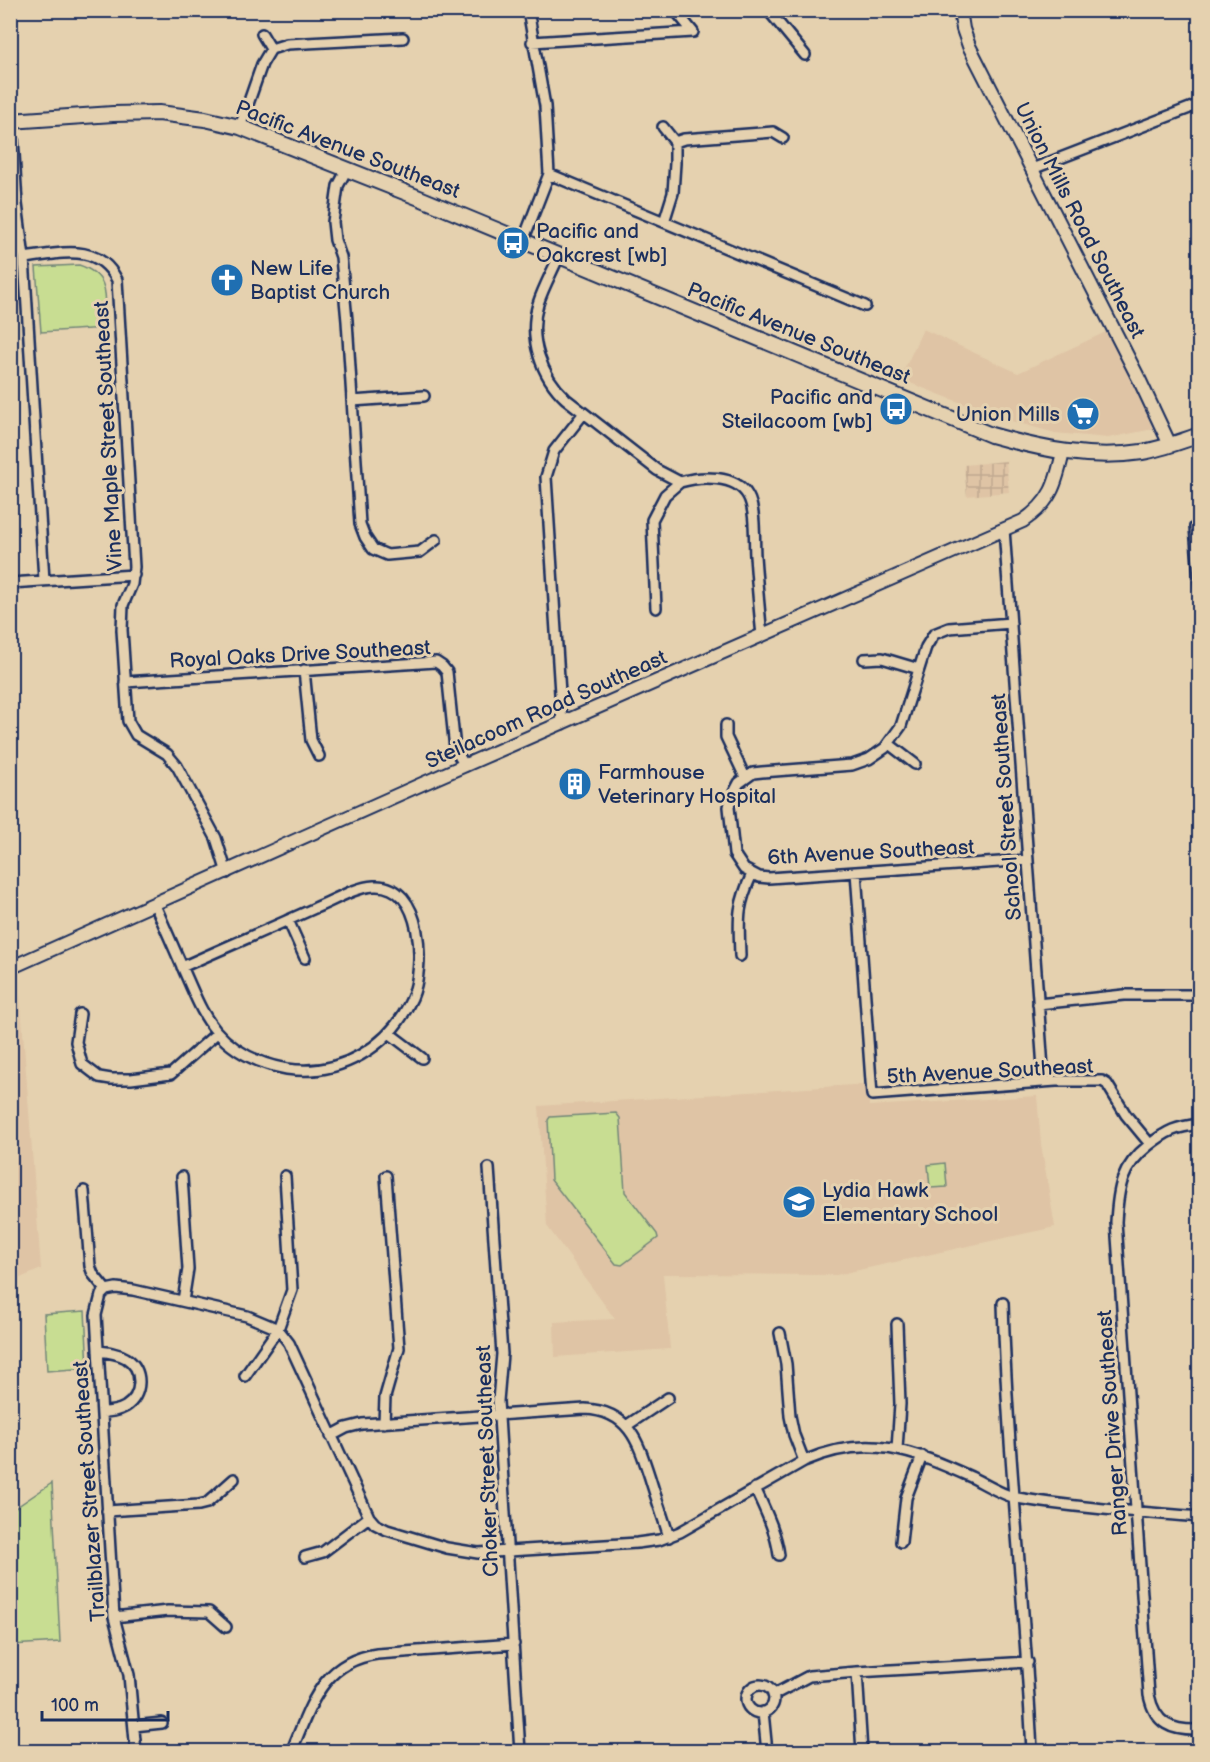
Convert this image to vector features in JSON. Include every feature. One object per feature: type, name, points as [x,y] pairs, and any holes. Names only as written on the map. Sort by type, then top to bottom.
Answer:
[{"type":"main road","name":"Pacific Avenue Southeast","points":[[11,121],[159,113],[205,119],[240,127],[523,241],[991,435],[1063,452],[1092,455],[1143,452],[1200,435]]},
{"type":"street","points":[[523,241],[549,174],[545,106],[528,10]]},
{"type":"street","points":[[532,42],[693,32],[675,10]]},
{"type":"street","points":[[768,10],[806,56]]},
{"type":"street","name":"Union Mills Road Southeast","points":[[960,10],[969,46],[1139,379],[1170,445]]},
{"type":"street","points":[[262,34],[271,49]]},
{"type":"street","points":[[240,127],[262,64],[271,49],[287,44],[403,38]]},
{"type":"street","points":[[1032,169],[1200,104]]},
{"type":"street","points":[[11,121],[17,204],[24,258],[44,580]]},
{"type":"street","points":[[663,127],[675,142],[674,186],[664,222]]},
{"type":"street","points":[[675,142],[684,139],[773,132],[783,138]]},
{"type":"street","points":[[347,169],[338,186],[333,222],[342,268],[360,524],[364,537],[373,549],[387,555],[420,552],[436,540]]},
{"type":"street","points":[[549,174],[865,306]]},
{"type":"street","name":"Vine Maple Street Southeast","points":[[24,258],[86,254],[103,261],[117,280],[134,575],[123,605],[122,630],[127,713],[131,729],[142,741],[160,749],[172,759],[212,829],[226,873]]},
{"type":"street","points":[[559,256],[537,309],[538,353],[549,381],[584,413],[657,470],[680,482]]},
{"type":"street","points":[[352,401],[424,396]]},
{"type":"street","points":[[562,723],[546,477],[554,450],[584,413]]},
{"type":"street","name":"Steilacoom Road Southeast","points":[[10,968],[1029,517],[1045,503],[1055,482],[1063,452]]},
{"type":"street","points":[[656,608],[652,520],[665,495],[680,482],[710,477],[739,487],[748,496],[754,523],[762,635]]},
{"type":"street","points":[[1195,527],[1200,590]]},
{"type":"street","name":"School Street Southeast","points":[[1004,529],[1044,1082]]},
{"type":"street","points":[[10,583],[134,575]]},
{"type":"street","points":[[740,956],[739,904],[752,874],[744,869],[734,854],[729,807],[734,790],[745,777],[762,772],[852,765],[869,759],[889,744],[901,726],[929,640],[941,630],[1011,623]]},
{"type":"street","points":[[864,659],[882,658],[919,669]]},
{"type":"street","name":"Royal Oaks Drive Southeast","points":[[125,682],[436,662],[447,672],[449,679],[455,748],[465,766]]},
{"type":"street","points":[[304,670],[311,740],[319,756]]},
{"type":"street","points":[[726,725],[726,737],[745,777]]},
{"type":"street","points":[[889,744],[915,764]]},
{"type":"street","name":"6th Avenue Southeast","points":[[752,874],[769,878],[1028,860]]},
{"type":"street","name":"5th Avenue Southeast","points":[[856,872],[872,1095],[1044,1082],[1102,1081],[1107,1084],[1126,1115],[1150,1144]]},
{"type":"street","points":[[154,905],[182,967],[206,1020],[217,1033],[231,1046],[251,1057],[268,1064],[295,1070],[313,1070],[345,1063],[368,1052],[389,1033],[403,1014],[417,981],[418,938],[415,920],[408,906],[397,894],[387,888],[375,886],[359,890],[182,967]]},
{"type":"street","points":[[288,920],[305,958]]},
{"type":"street","points":[[1038,1004],[1124,994],[1200,995]]},
{"type":"street","points":[[80,1014],[76,1042],[82,1064],[99,1077],[111,1079],[162,1076],[175,1071],[217,1033]]},
{"type":"street","points":[[389,1033],[422,1058]]},
{"type":"street","name":"Ranger Drive Southeast","points":[[1200,1124],[1170,1130],[1133,1159],[1123,1177],[1116,1222],[1151,1704],[1159,1718],[1172,1728],[1200,1730]]},
{"type":"street","name":"Choker Street Southeast","points":[[489,1168],[502,1354],[499,1415],[520,1752]]},
{"type":"street","points":[[245,1376],[278,1329],[292,1290],[285,1176]]},
{"type":"street","points":[[384,1423],[386,1397],[399,1348],[386,1176]]},
{"type":"street","points":[[182,1177],[188,1269],[183,1301]]},
{"type":"street","points":[[84,1191],[90,1266],[93,1274],[106,1290],[116,1288],[133,1290],[183,1301],[247,1316],[278,1329],[289,1342],[369,1517],[375,1524],[387,1530],[447,1548],[478,1553],[509,1552],[637,1543],[669,1537],[804,1461],[826,1452],[869,1446],[897,1449],[922,1456],[1014,1497],[1200,1517]]},
{"type":"street","name":"Trailblazer Street Southeast","points":[[106,1290],[97,1305],[98,1352],[114,1617],[129,1676],[136,1752]]},
{"type":"street","points":[[1004,1303],[1004,1349],[1028,1662],[1032,1752]]},
{"type":"street","points":[[897,1324],[900,1404],[897,1449]]},
{"type":"street","points":[[780,1334],[786,1365],[790,1416],[794,1435],[804,1461]]},
{"type":"street","points":[[98,1352],[116,1354],[126,1359],[132,1363],[139,1379],[138,1392],[127,1406],[117,1411],[102,1412]]},
{"type":"street","points":[[626,1426],[668,1398]]},
{"type":"street","points":[[331,1436],[354,1426],[384,1423],[593,1409],[608,1413],[626,1426],[640,1448],[669,1537]]},
{"type":"street","points":[[901,1542],[906,1498],[922,1456]]},
{"type":"street","points":[[108,1511],[207,1503],[234,1479]]},
{"type":"street","points":[[755,1488],[778,1543],[779,1555]]},
{"type":"street","points":[[305,1557],[323,1552],[369,1517]]},
{"type":"street","points":[[114,1617],[168,1611],[209,1612],[226,1627]]},
{"type":"street","points":[[291,1752],[317,1692],[328,1677],[347,1663],[378,1654],[514,1644]]},
{"type":"street","points":[[773,1695],[809,1676],[1028,1662]]},
{"type":"street","points":[[857,1672],[862,1752]]},
{"type":"street","points":[[763,1685],[770,1689],[773,1695],[771,1707],[763,1712],[750,1708],[746,1700],[748,1692],[754,1686],[763,1685]]},
{"type":"street","points":[[763,1712],[767,1752]]},
{"type":"street","points":[[134,1726],[162,1723]]},
{"type":"shaded area","points":[[923,329],[1018,373],[1108,331],[1153,429],[1108,438],[1055,433],[997,417],[900,379]]},
{"type":"shaded area","points":[[1006,461],[1009,492],[967,496],[964,465]]},
{"type":"shaded area","points":[[19,980],[41,1269],[11,1282],[10,984]]},
{"type":"shaded area","name":"Lydia Hawk Elementary School","points":[[868,1084],[869,1106],[1037,1096],[1041,1144],[1055,1227],[836,1275],[663,1274],[670,1349],[555,1357],[554,1322],[615,1319],[547,1226],[539,1106]]},
{"type":"green space","points":[[79,265],[97,275],[102,282],[106,298],[106,328],[41,332],[36,267]]},
{"type":"green space","points":[[616,1113],[620,1118],[625,1192],[658,1238],[622,1265],[616,1264],[551,1180],[548,1120],[550,1117]]},
{"type":"green space","points":[[945,1163],[947,1187],[930,1188],[928,1165]]},
{"type":"green space","points":[[85,1311],[88,1368],[47,1371],[44,1314]]},
{"type":"green space","points":[[52,1483],[60,1642],[11,1645],[11,1511]]},
{"type":"place","name":"Pacific and Oakcrest [wb]","points":[[513,243]]},
{"type":"place","name":"New Life Baptist Church","points":[[227,280]]},
{"type":"place","name":"Pacific and Steilacoom [wb]","points":[[896,409]]},
{"type":"place","name":"Union Mills","points":[[1083,414]]},
{"type":"place","name":"Farmhouse Veterinary Hospital","points":[[575,784]]},
{"type":"place","name":"Lydia Hawk Elementary School","points":[[799,1202]]}]
